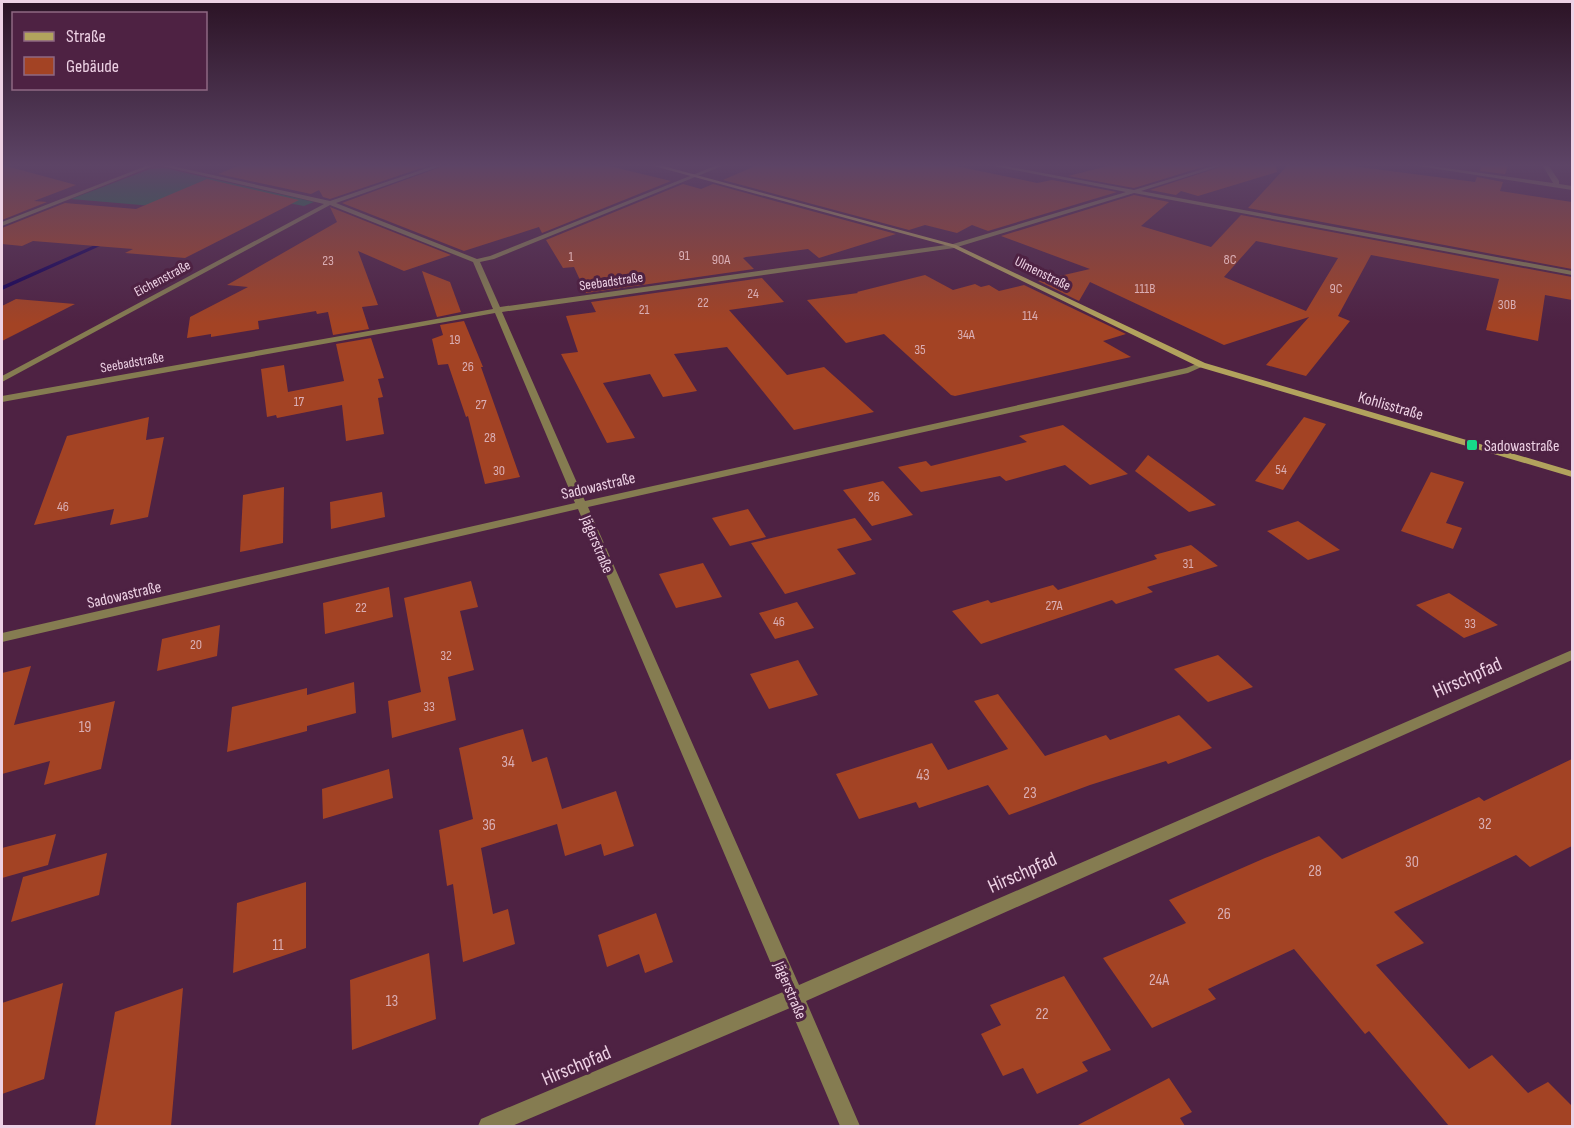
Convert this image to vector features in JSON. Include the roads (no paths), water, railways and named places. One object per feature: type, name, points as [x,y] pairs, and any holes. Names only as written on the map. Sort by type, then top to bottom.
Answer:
[{"type":"street","name":"Eichenstraße","points":[[2,379],[301,219]]},
{"type":"street","points":[[369,219],[476,261],[492,258],[588,219]]},
{"type":"street","name":"Ulmenstraße","points":[[854,219],[954,246],[1202,365]]},
{"type":"street","name":"Seebadstraße","points":[[2,399],[498,310],[954,246],[1042,219]]},
{"type":"street","points":[[1275,219],[1572,273]]},
{"type":"street","name":"Jägerstraße","points":[[476,261],[850,1126]]},
{"type":"street","name":"Kohlisstraße","points":[[1202,365],[1572,474]]},
{"type":"street","name":"Sadowastraße","points":[[2,638],[1202,365]]},
{"type":"street","name":"Hirschpfad","points":[[488,1126],[794,997],[1572,655]]},
{"type":"waterway","points":[[2,288],[106,242]]},
{"type":"place","name":"Sadowastraße","points":[[1472,445]]}]
